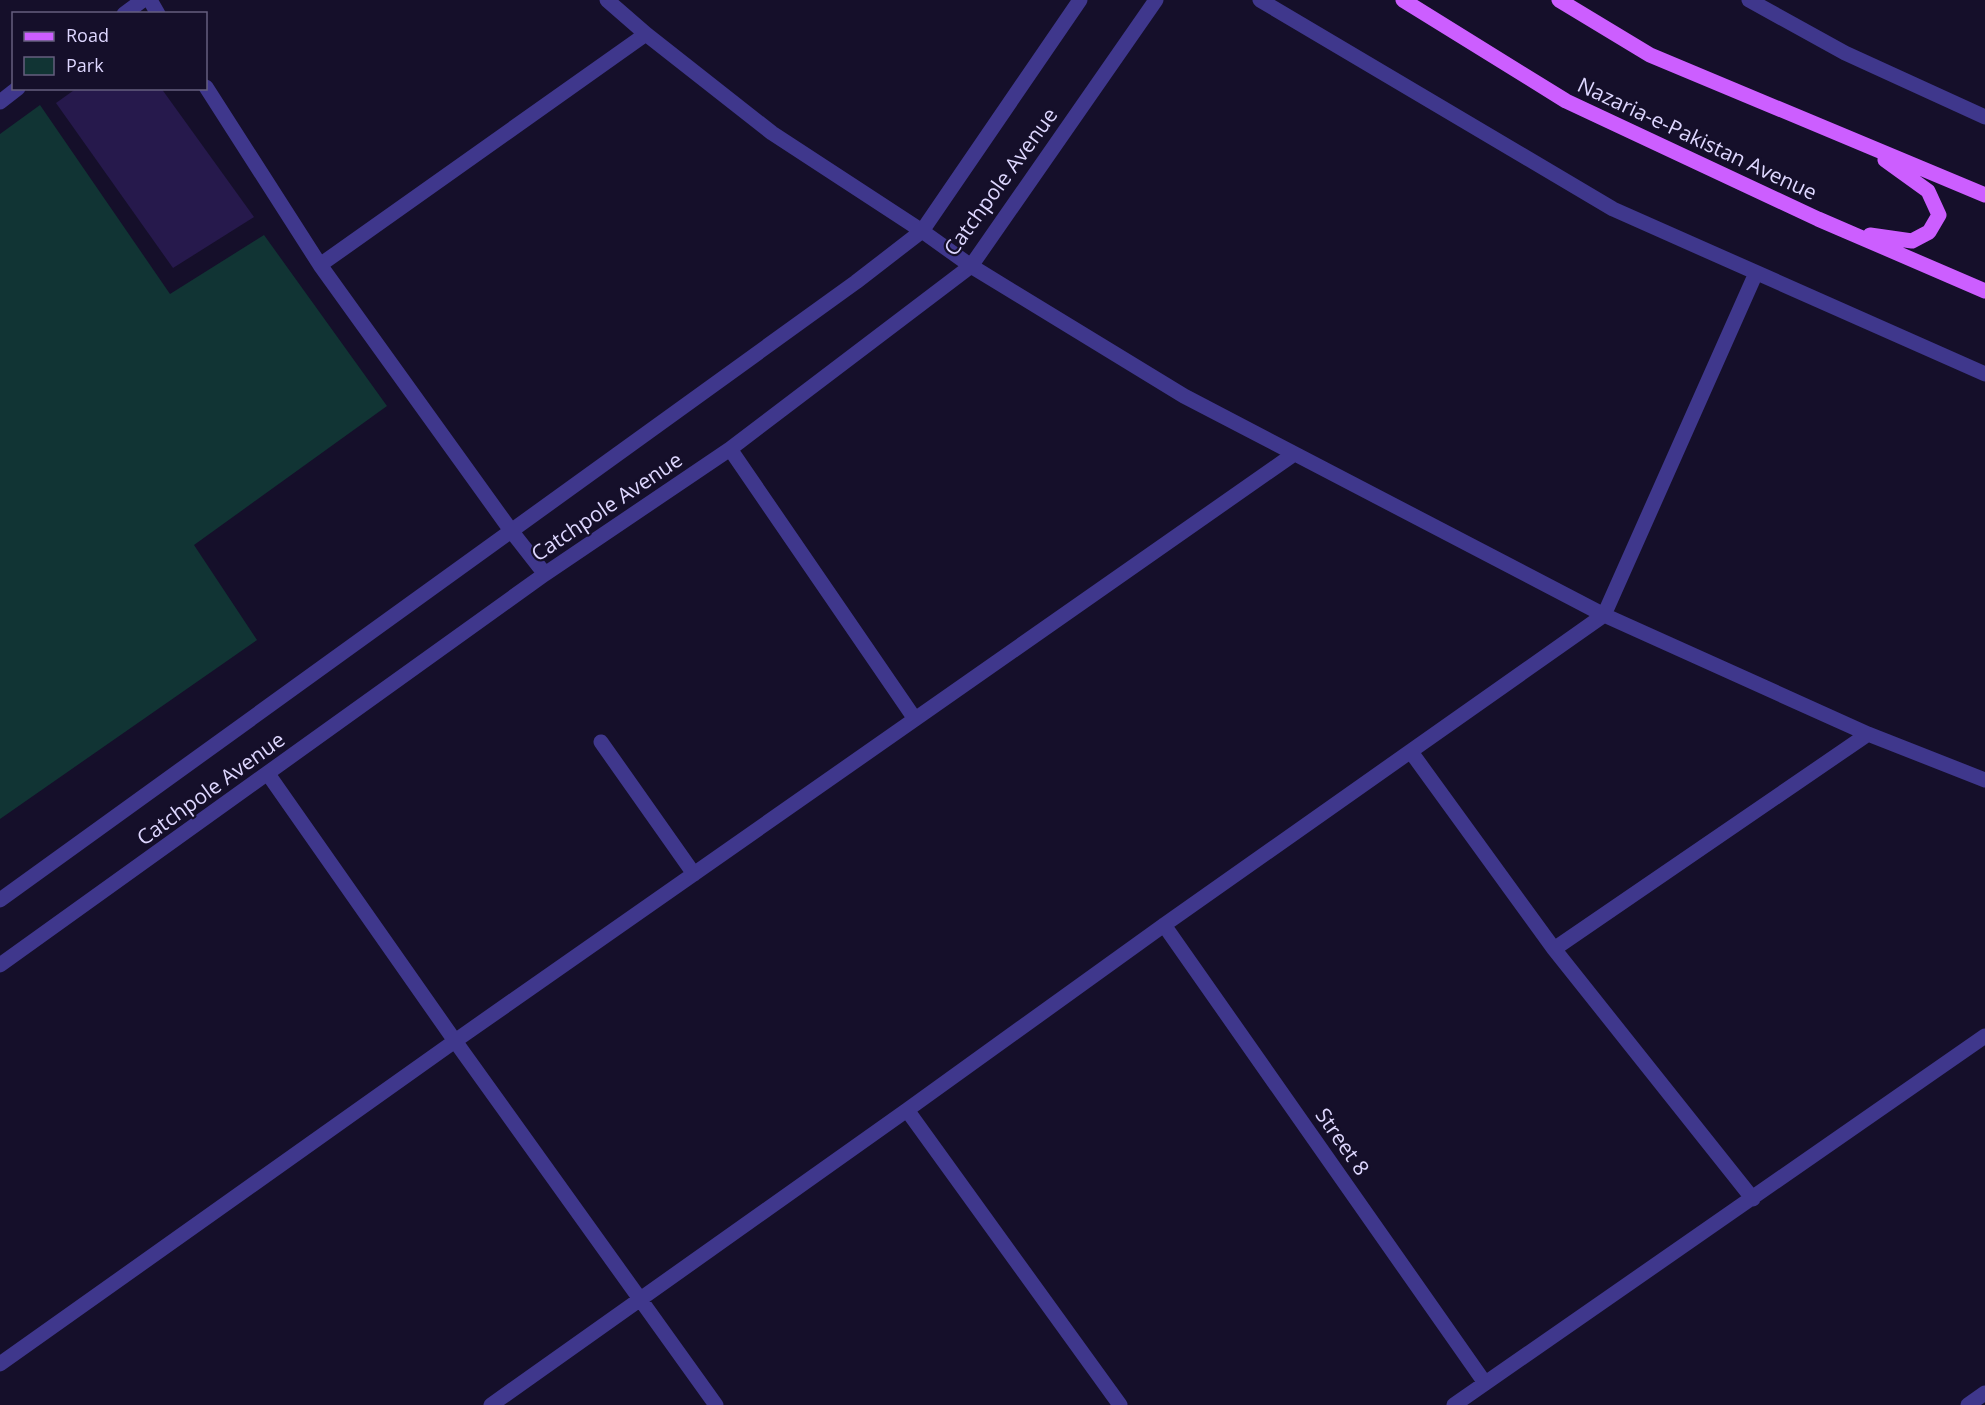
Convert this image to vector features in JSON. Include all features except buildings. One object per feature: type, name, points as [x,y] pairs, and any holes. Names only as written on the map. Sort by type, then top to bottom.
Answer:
[{"type":"main road","name":"Nazaria-e-Pakistan Avenue","points":[[1402,0],[1566,101],[1818,219],[1985,291]]},
{"type":"main road","points":[[1559,0],[1650,55],[1985,195]]},
{"type":"main road","points":[[1818,219],[1880,237],[1912,241],[1929,232],[1939,215],[1928,192],[1865,145]]},
{"type":"street","points":[[127,12],[143,0]]},
{"type":"street","points":[[607,0],[646,34],[772,133],[922,231],[971,266],[1184,396],[1604,615],[1868,734],[1985,780]]},
{"type":"street","name":"Catchpole Avenue","points":[[0,900],[512,532],[856,282],[922,231],[1080,0]]},
{"type":"street","name":"Catchpole Avenue","points":[[3,958],[268,774],[545,574],[730,449],[971,266],[1156,0]]},
{"type":"street","points":[[1260,0],[1613,209],[1985,374]]},
{"type":"street","points":[[1749,0],[1845,53],[1985,117]]},
{"type":"street","points":[[320,265],[646,34]]},
{"type":"street","points":[[207,89],[320,265],[512,532],[545,574]]},
{"type":"street","points":[[0,102],[15,90]]},
{"type":"street","points":[[491,1405],[1164,925],[1604,615],[1756,273]]},
{"type":"street","points":[[730,449],[915,719]]},
{"type":"street","points":[[0,1364],[455,1041],[1294,454]]},
{"type":"street","points":[[1554,949],[1868,734]]},
{"type":"street","points":[[601,742],[694,874]]},
{"type":"street","points":[[1411,752],[1554,949],[1752,1199]]},
{"type":"street","points":[[268,774],[455,1041],[716,1405]]},
{"type":"street","name":"Street 8","points":[[1164,925],[1485,1383]]},
{"type":"street","points":[[1454,1405],[1985,1036]]},
{"type":"street","points":[[907,1110],[1120,1405]]},
{"type":"street","points":[[1968,1405],[1985,1393]]},
{"type":"green space","points":[[40,105],[170,294],[264,235],[387,406],[194,545],[257,640],[0,819],[0,134]]}]
